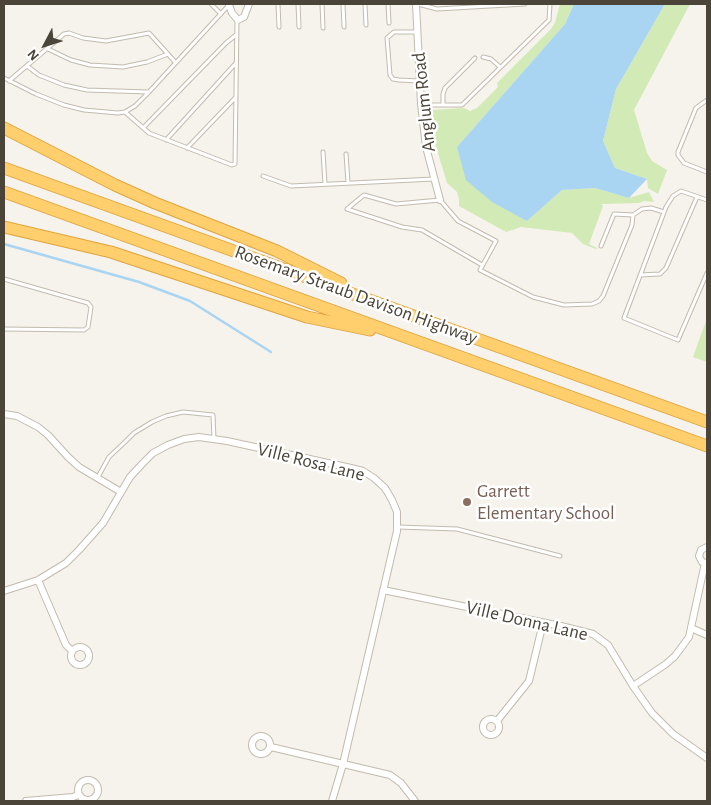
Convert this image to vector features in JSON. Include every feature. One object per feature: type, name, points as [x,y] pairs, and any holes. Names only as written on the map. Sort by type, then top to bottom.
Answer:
[{"type":"highway","points":[[4,128],[115,185],[155,203],[277,250],[385,305]]},
{"type":"highway","name":"Rosemary Straub Davison Highway","points":[[4,168],[707,422]]},
{"type":"highway","name":"Rosemary Straub Davison Highway","points":[[4,192],[707,446]]},
{"type":"highway","points":[[4,228],[111,252],[306,317],[411,338]]},
{"type":"street","points":[[230,4],[232,13],[237,19],[242,19],[249,4]]},
{"type":"street","name":"Anglum Road","points":[[417,4],[421,105],[426,147],[440,200]]},
{"type":"street","points":[[4,414],[17,416],[38,428],[48,435],[68,457],[121,492]]},
{"type":"street","name":"Ville Rosa Lane","points":[[4,591],[38,580],[66,563],[103,523],[130,477],[153,453],[184,439],[199,437],[214,439],[363,471],[374,478],[385,488],[397,512],[398,527],[343,764],[332,801]]},
{"type":"street","points":[[632,686],[675,656],[689,636],[706,563],[700,559],[699,553],[703,548],[707,547]]},
{"type":"street","points":[[38,580],[66,645],[72,651]]},
{"type":"street","name":"Ville Donna Lane","points":[[383,590],[578,629],[601,639],[608,645],[643,702],[673,734],[707,758]]},
{"type":"street","points":[[497,721],[529,680],[542,623]]},
{"type":"street","points":[[691,628],[707,635]]},
{"type":"street","points":[[271,746],[396,778],[415,801]]},
{"type":"street","points":[[26,801],[78,795]]},
{"type":"lane","points":[[211,4],[220,14]]},
{"type":"lane","points":[[4,78],[64,106],[84,110],[125,112],[135,106],[149,92],[230,4]]},
{"type":"lane","points":[[278,4],[279,27]]},
{"type":"lane","points":[[298,4],[299,27]]},
{"type":"lane","points":[[322,4],[323,28]]},
{"type":"lane","points":[[344,4],[344,27]]},
{"type":"lane","points":[[365,4],[366,25]]},
{"type":"lane","points":[[388,4],[389,23]]},
{"type":"lane","points":[[417,4],[437,9],[525,4]]},
{"type":"lane","points":[[421,105],[462,104],[549,20],[550,4]]},
{"type":"lane","points":[[125,112],[149,133],[232,165],[235,164],[237,19]]},
{"type":"lane","points":[[417,32],[394,32],[387,38],[390,75],[393,79],[420,80]]},
{"type":"lane","points":[[9,81],[64,34],[69,33],[83,38],[106,41],[149,33],[176,63]]},
{"type":"lane","points":[[143,128],[226,42],[236,35]]},
{"type":"lane","points":[[48,48],[70,60],[90,65],[123,67],[147,62],[168,54]]},
{"type":"lane","points":[[443,105],[445,88],[474,58]]},
{"type":"lane","points":[[483,58],[491,59],[500,68]]},
{"type":"lane","points":[[166,140],[236,63]]},
{"type":"lane","points":[[27,66],[39,75],[64,85],[87,90],[149,92]]},
{"type":"lane","points":[[187,148],[236,97]]},
{"type":"lane","points":[[707,100],[696,108],[678,155],[684,163],[707,172]]},
{"type":"lane","points":[[323,152],[325,184]]},
{"type":"lane","points":[[346,154],[348,183]]},
{"type":"lane","points":[[263,176],[290,186],[434,179]]},
{"type":"lane","points":[[707,200],[681,192],[673,196],[664,212],[624,318],[678,340],[707,273]]},
{"type":"lane","points":[[482,265],[422,230],[402,227],[347,210],[364,195],[396,204],[440,200],[458,221],[496,242],[480,270],[533,297],[564,305],[592,304],[599,301],[603,296],[632,225],[633,215]]},
{"type":"lane","points":[[640,275],[660,274],[666,268],[697,197]]},
{"type":"lane","points":[[601,246],[614,214],[633,215],[642,209],[651,208],[664,212]]},
{"type":"lane","points":[[4,279],[88,303],[91,307],[88,327],[84,330],[4,329]]},
{"type":"lane","points":[[98,478],[109,458],[125,442],[152,422],[166,416],[183,412],[214,415],[214,439]]},
{"type":"lane","points":[[398,527],[457,529],[560,556]]},
{"type":"green space","points":[[560,4],[574,4],[565,24],[457,147],[527,221],[562,190],[595,188],[629,198],[649,192],[654,202],[601,204],[603,206],[589,244],[596,249],[583,244],[572,233],[521,227],[506,232],[459,206],[457,192],[447,183],[435,143],[432,110],[464,108],[470,111],[477,108],[498,87],[497,83],[550,30],[555,23]]},
{"type":"green space","points":[[665,4],[690,4],[634,110],[647,153],[652,161],[667,170],[658,194],[648,188],[647,179],[615,168],[603,141],[616,89]]},
{"type":"green space","points":[[707,318],[707,362],[693,357]]},
{"type":"water","points":[[574,4],[665,4],[616,89],[603,141],[615,168],[647,179],[629,198],[595,188],[562,190],[527,221],[492,202],[466,180],[457,147],[565,24]]},
{"type":"waterway","points":[[4,244],[139,282],[190,301],[271,352]]},
{"type":"place","name":"Garrett Elementary School","points":[[467,502]]}]
